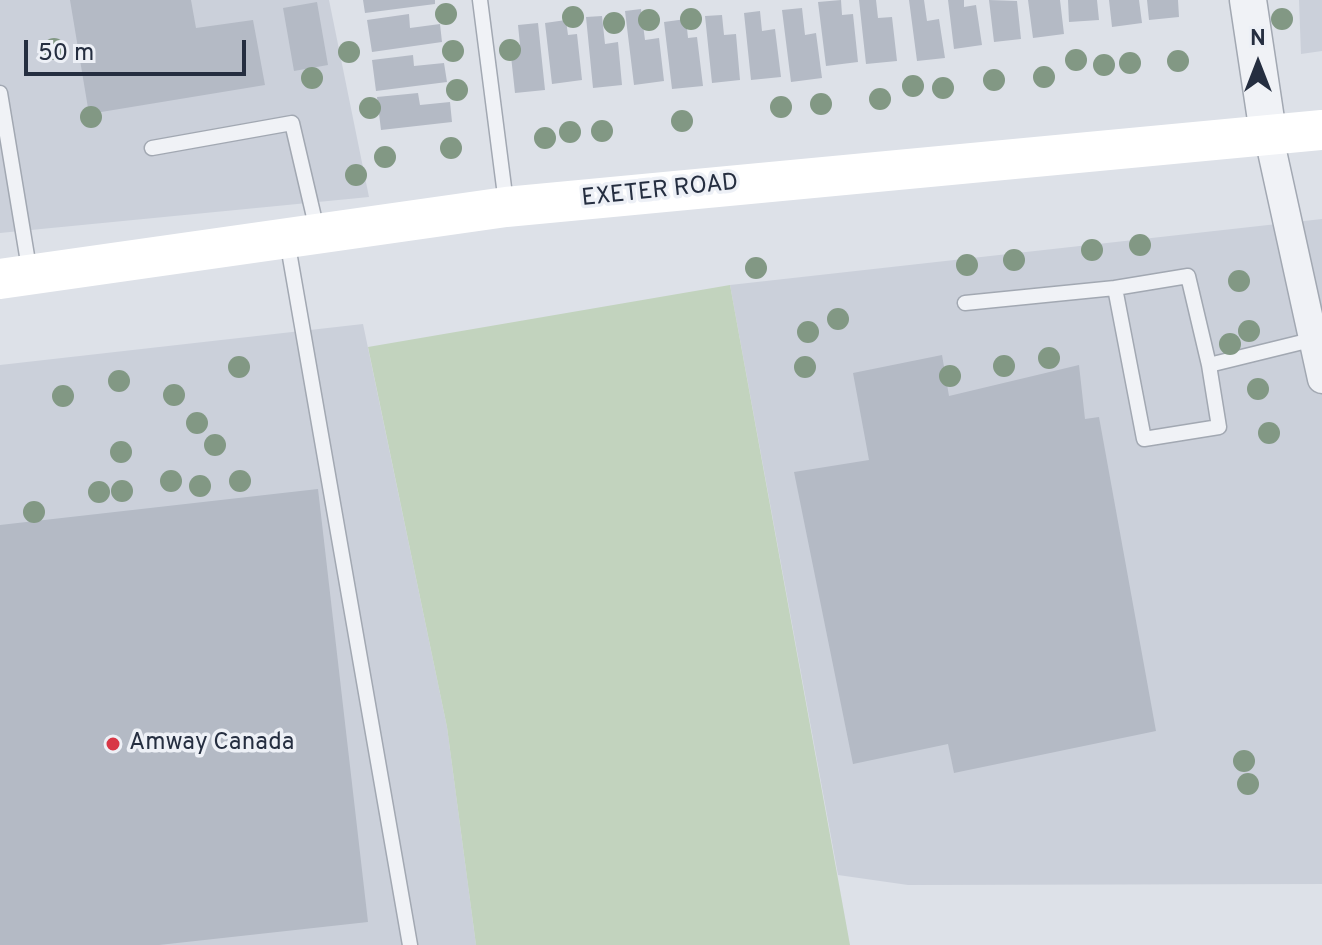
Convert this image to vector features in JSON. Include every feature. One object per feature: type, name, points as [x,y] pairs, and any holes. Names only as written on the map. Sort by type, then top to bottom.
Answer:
[{"type":"main road","name":"EXETER ROAD","points":[[15,276],[506,207],[1322,130]]},
{"type":"street","points":[[1248,0],[1268,133],[1315,323],[1322,379]]},
{"type":"lane","points":[[480,0],[506,207]]},
{"type":"lane","points":[[0,93],[15,276]]},
{"type":"lane","points":[[152,148],[292,123],[302,236],[410,945]]},
{"type":"lane","points":[[965,303],[1115,288],[1188,276],[1209,365],[1219,427],[1144,439],[1115,288]]},
{"type":"lane","points":[[1209,365],[1315,323]]},
{"type":"shaded area","points":[[0,0],[329,0],[369,197],[0,233]]},
{"type":"shaded area","points":[[1299,0],[1322,0],[1322,51],[1301,54]]},
{"type":"shaded area","points":[[1322,219],[1322,884],[908,885],[838,875],[730,285]]},
{"type":"shaded area","points":[[363,324],[447,727],[476,945],[0,945],[0,365]]},
{"type":"green space","points":[[730,285],[850,945],[476,945],[447,727],[368,347]]},
{"type":"building","points":[[70,0],[191,0],[196,28],[253,20],[265,85],[89,114]]},
{"type":"building","points":[[363,0],[435,0],[435,4],[365,13]]},
{"type":"building","points":[[841,0],[842,15],[853,14],[858,62],[826,66],[818,2]]},
{"type":"building","points":[[859,0],[876,0],[878,18],[892,17],[897,61],[866,64]]},
{"type":"building","points":[[909,0],[924,0],[927,21],[939,19],[945,58],[917,61]]},
{"type":"building","points":[[948,0],[964,0],[964,7],[976,5],[982,45],[954,49]]},
{"type":"building","points":[[989,0],[1017,1],[1021,39],[994,42]]},
{"type":"building","points":[[1028,0],[1060,0],[1064,34],[1033,38]]},
{"type":"building","points":[[1068,0],[1097,0],[1099,20],[1069,22]]},
{"type":"building","points":[[1109,0],[1139,0],[1142,23],[1112,27]]},
{"type":"building","points":[[1147,0],[1178,0],[1179,17],[1149,20]]},
{"type":"building","points":[[317,2],[328,65],[294,71],[283,8]]},
{"type":"building","points":[[802,8],[805,35],[816,33],[822,78],[791,82],[782,10]]},
{"type":"building","points":[[641,9],[645,40],[659,38],[664,81],[634,85],[625,11]]},
{"type":"building","points":[[760,11],[762,31],[775,29],[781,77],[751,80],[744,13]]},
{"type":"building","points":[[409,14],[410,28],[440,24],[442,42],[372,52],[367,20]]},
{"type":"building","points":[[722,15],[724,35],[736,34],[740,80],[712,83],[705,16]]},
{"type":"building","points":[[602,16],[605,44],[618,42],[622,85],[593,88],[586,17]]},
{"type":"building","points":[[686,19],[688,38],[697,37],[703,86],[672,89],[664,22]]},
{"type":"building","points":[[566,20],[568,35],[577,34],[582,80],[552,84],[545,23]]},
{"type":"building","points":[[538,23],[545,90],[515,93],[510,47],[520,45],[518,25]]},
{"type":"building","points":[[413,55],[414,66],[444,63],[447,82],[376,91],[372,60]]},
{"type":"building","points":[[418,93],[420,105],[450,102],[452,122],[381,130],[377,97]]},
{"type":"building","points":[[942,355],[949,396],[1079,365],[1085,419],[1099,417],[1156,731],[954,773],[948,744],[853,764],[794,472],[869,460],[853,373]]},
{"type":"building","points":[[318,489],[368,922],[159,945],[0,945],[0,525]]},
{"type":"place","name":"Amway Canada","points":[[113,744]]}]
